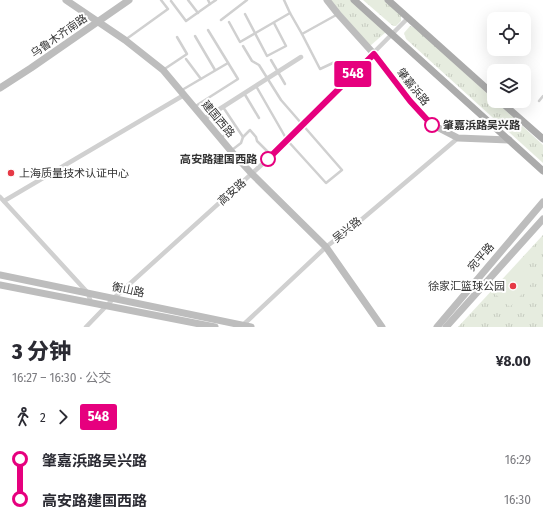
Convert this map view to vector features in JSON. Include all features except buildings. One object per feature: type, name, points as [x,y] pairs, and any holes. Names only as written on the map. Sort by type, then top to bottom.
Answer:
[{"type":"main road","name":"肇嘉浜路","points":[[354,0],[543,171]]},
{"type":"main road","points":[[388,0],[487,89]]},
{"type":"main road","points":[[508,108],[543,139]]},
{"type":"street","name":"建国西路","points":[[66,0],[125,40],[162,70],[230,151],[326,247],[382,327]]},
{"type":"street","name":"乌鲁木齐南路","points":[[0,88],[99,22],[129,0]]},
{"type":"street","name":"肇嘉浜路","points":[[327,0],[374,54],[410,101],[433,126],[458,138],[508,140]]},
{"type":"street","name":"高安路","points":[[86,327],[114,298],[272,156],[408,18]]},
{"type":"street","points":[[204,119],[301,57]]},
{"type":"street","points":[[91,303],[88,293],[1,199],[182,93]]},
{"type":"street","name":"吴兴路","points":[[241,326],[326,247],[361,220],[458,138]]},
{"type":"street","name":"宛平路","points":[[437,327],[543,202]]},
{"type":"street","name":"宛平路","points":[[446,327],[543,219]]},
{"type":"street","name":"衡山路","points":[[0,275],[251,327]]},
{"type":"street","name":"衡山路","points":[[0,285],[215,327]]},
{"type":"lane","points":[[125,40],[168,10],[161,0]]},
{"type":"lane","points":[[188,0],[198,13]]},
{"type":"lane","points":[[208,0],[210,4]]},
{"type":"lane","points":[[171,1],[186,21],[216,0]]},
{"type":"lane","points":[[221,20],[247,0]]},
{"type":"lane","points":[[284,0],[320,69],[335,62],[350,77]]},
{"type":"lane","points":[[229,22],[240,42],[290,13]]},
{"type":"lane","points":[[245,14],[267,56],[286,46],[274,23]]},
{"type":"lane","points":[[302,34],[338,14]]},
{"type":"lane","points":[[194,107],[238,79],[208,30]]},
{"type":"lane","points":[[195,36],[215,70]]},
{"type":"lane","points":[[162,70],[187,54],[177,37]]},
{"type":"lane","points":[[243,46],[252,61],[259,65],[281,100],[342,170],[326,183],[287,140],[256,85]]},
{"type":"lane","points":[[186,59],[200,79]]},
{"type":"lane","points":[[271,60],[285,84]]},
{"type":"lane","points":[[182,93],[200,79],[228,63]]},
{"type":"lane","points":[[244,93],[259,118]]},
{"type":"lane","points":[[539,101],[543,96]]},
{"type":"lane","points":[[223,106],[243,137]]},
{"type":"lane","points":[[220,138],[236,126]]},
{"type":"lane","points":[[230,151],[241,143],[243,137],[250,130],[256,137],[257,141],[272,156]]},
{"type":"green space","points":[[330,0],[351,0],[386,32],[370,46]]},
{"type":"green space","points":[[363,0],[384,0],[401,15],[401,21],[396,26],[393,26]]},
{"type":"green space","points":[[410,26],[416,28],[487,93],[487,108],[503,108],[543,145],[543,163],[406,39],[404,33]]},
{"type":"green space","points":[[543,235],[543,327],[458,327]]},
{"type":"green space","name":"徐家汇篮球公园","points":[[517,265],[534,281],[510,307],[493,292]]},
{"type":"bus line","name":"548","points":[[268,159],[374,54],[410,101],[432,125]]},
{"type":"place","name":"肇嘉浜路吴兴路","points":[[432,125]]},
{"type":"place","name":"高安路建国西路","points":[[268,159]]},
{"type":"place","name":"上海质量技术认证中心","points":[[11,173]]},
{"type":"place","name":"徐家汇篮球公园","points":[[513,286]]}]
